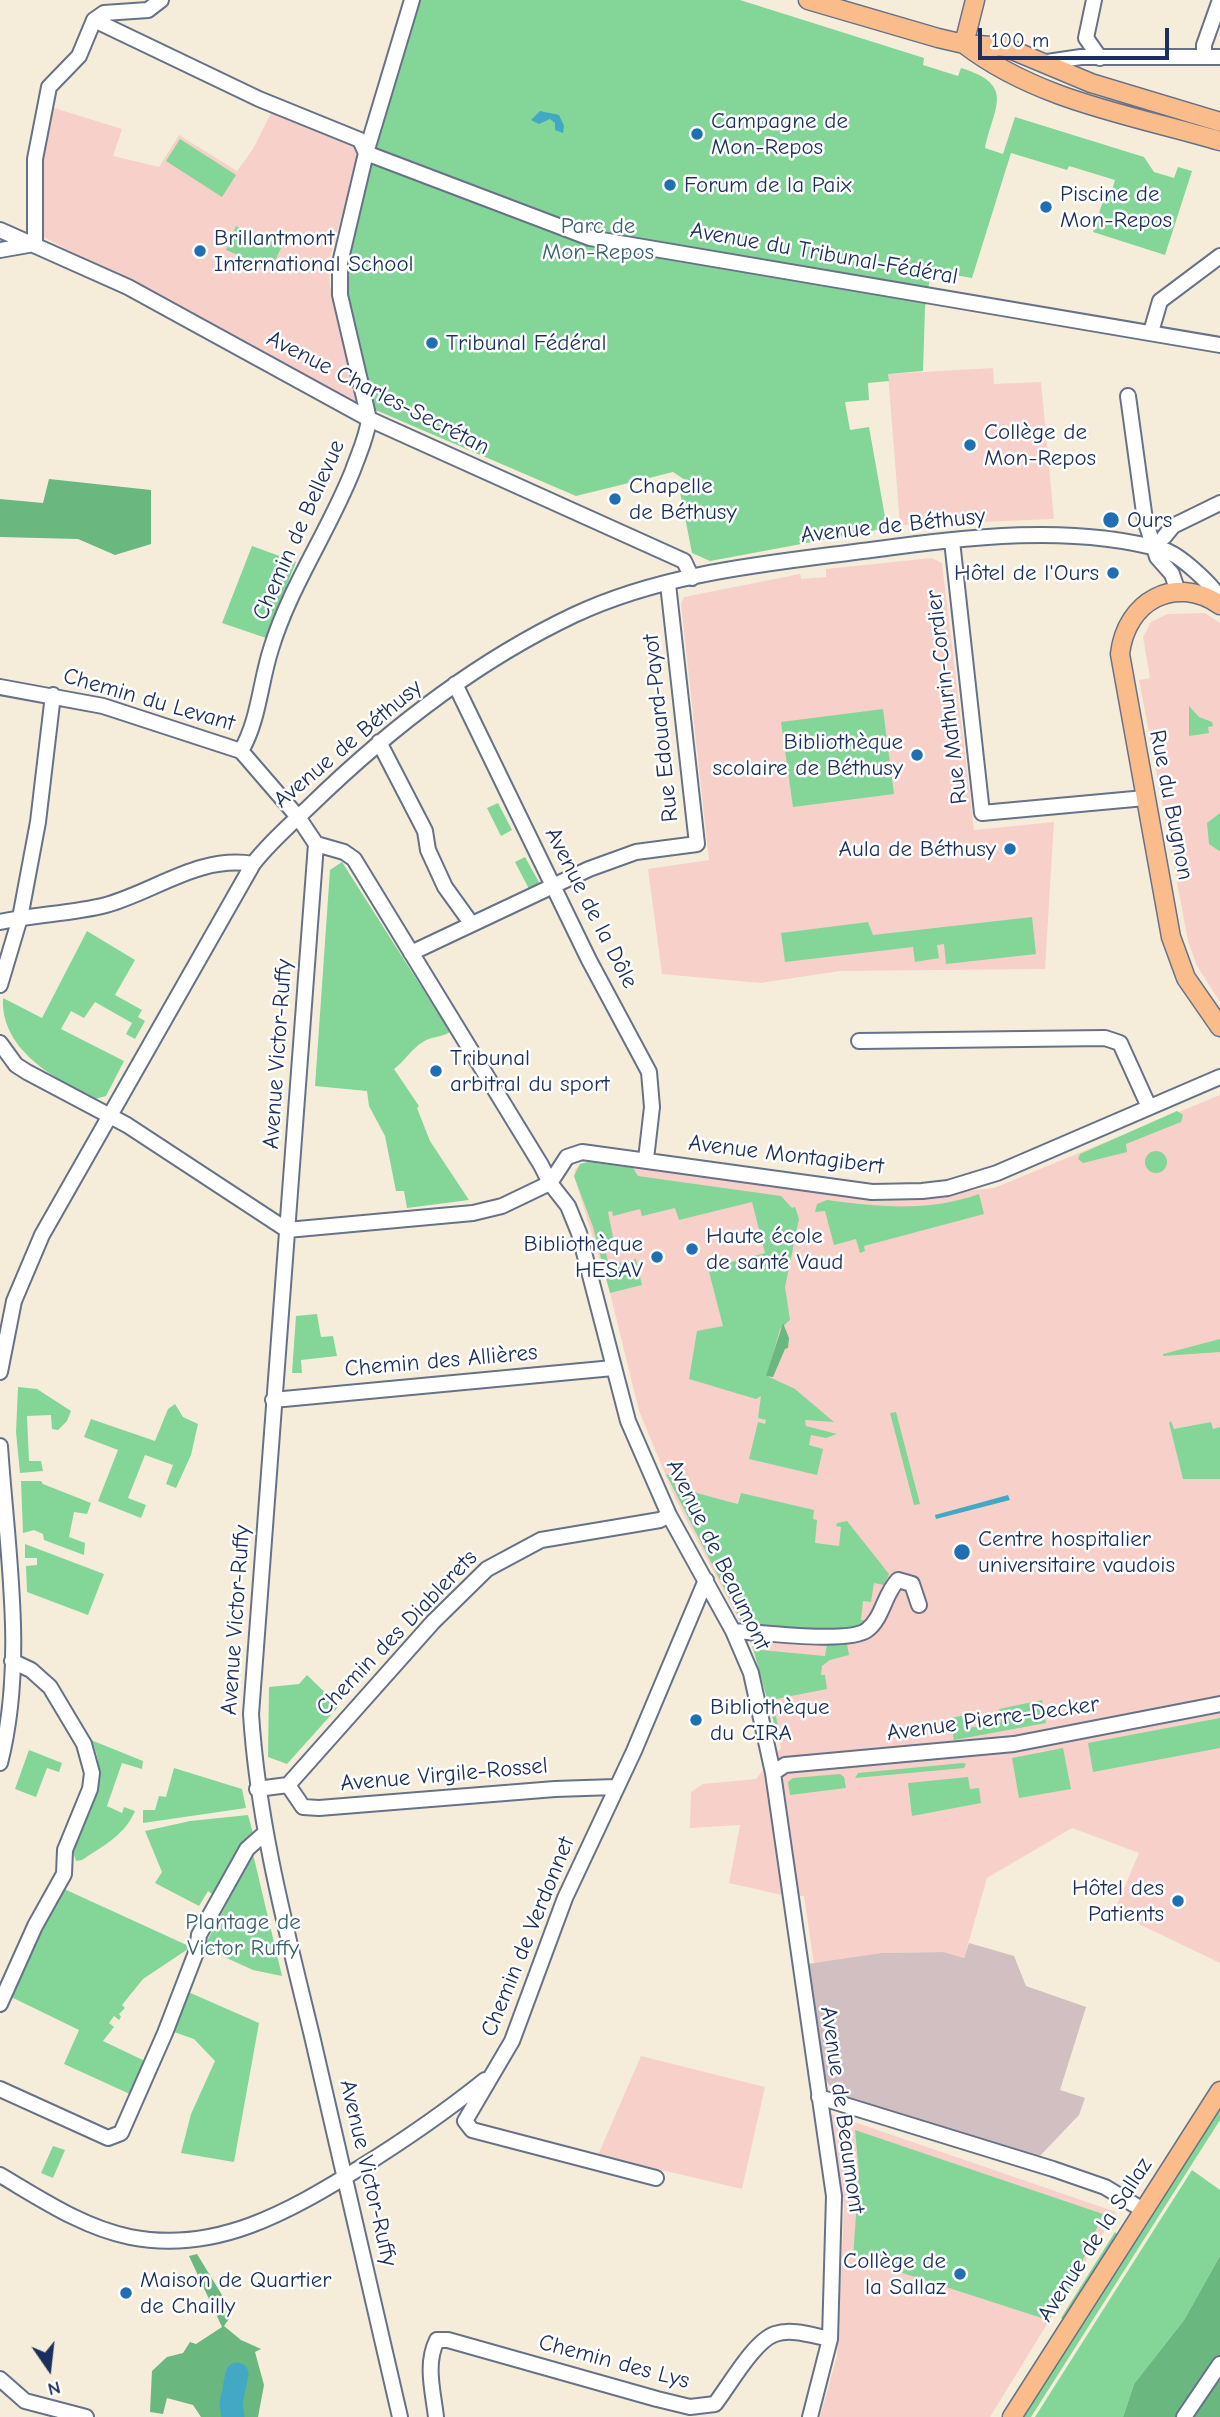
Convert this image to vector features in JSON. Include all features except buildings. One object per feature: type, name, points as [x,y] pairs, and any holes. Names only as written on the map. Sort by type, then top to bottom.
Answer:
[{"type":"main road","points":[[808,0],[964,44],[998,45],[1047,62],[1091,83],[1220,122]]},
{"type":"main road","points":[[964,44],[975,0]]},
{"type":"main road","points":[[964,44],[988,62],[1036,87],[1220,141]]},
{"type":"main road","points":[[1169,594],[1205,595],[1220,605]]},
{"type":"main road","name":"Rue du Bugnon","points":[[1169,594],[1142,607],[1129,621],[1120,654],[1175,951],[1192,989],[1220,1027]]},
{"type":"main road","name":"Avenue de la Sallaz","points":[[1012,2417],[1220,2091]]},
{"type":"street","points":[[0,250],[35,244],[35,159],[49,88],[79,56],[94,20],[104,13],[148,10],[161,0]]},
{"type":"street","name":"Chemin de Bellevue","points":[[242,751],[253,724],[271,649],[299,579],[346,488],[368,431],[369,419],[340,295],[340,263],[366,153],[412,0]]},
{"type":"street","points":[[1094,0],[1086,38],[1100,58]]},
{"type":"street","points":[[1205,57],[1204,45],[1220,0]]},
{"type":"street","name":"Avenue du Tribunal-Fédéral","points":[[94,20],[259,99],[360,141],[366,153],[590,238],[1220,345]]},
{"type":"street","points":[[1047,62],[1100,58],[1220,57]]},
{"type":"street","name":"Avenue Charles-Secrétan","points":[[0,230],[128,287],[369,419],[684,561],[692,578]]},
{"type":"street","points":[[1151,332],[1160,301],[1220,256]]},
{"type":"street","points":[[1128,396],[1145,520],[1159,543],[1204,580],[1220,599]]},
{"type":"street","points":[[1169,594],[1172,574],[1157,557],[1159,543],[1172,526],[1220,503]]},
{"type":"street","name":"Avenue de Béthusy","points":[[0,1372],[6,1331],[20,1284],[42,1235],[253,864],[271,840],[379,742],[456,684],[572,616],[607,601],[692,578],[768,563],[952,541],[1049,536],[1159,543]]},
{"type":"street","name":"Rue Mathurin-Cordier","points":[[952,541],[982,813],[1145,798]]},
{"type":"street","name":"Rue Edouard-Payot","points":[[554,884],[636,852],[697,844],[668,583]]},
{"type":"street","name":"Avenue de la Dôle","points":[[456,684],[649,1072],[652,1107],[646,1160]]},
{"type":"street","name":"Chemin du Levant","points":[[0,687],[103,706],[242,751],[298,817]]},
{"type":"street","points":[[0,985],[20,918],[43,790],[53,695]]},
{"type":"street","points":[[379,742],[425,831],[428,850],[445,887],[471,923]]},
{"type":"street","points":[[298,817],[316,844]]},
{"type":"street","name":"Avenue de Beaumont","points":[[316,844],[344,852],[354,859],[541,1165],[550,1184],[568,1206],[579,1233],[628,1421],[669,1515],[733,1631],[751,1673],[773,1773],[834,2196],[830,2339],[810,2417]]},
{"type":"street","name":"Avenue Victor-Ruffy","points":[[316,844],[251,1714],[257,1789],[265,1833],[400,2417]]},
{"type":"street","points":[[0,922],[70,913],[114,903],[174,876],[229,860],[253,864]]},
{"type":"street","points":[[411,953],[554,884]]},
{"type":"street","points":[[859,1041],[1105,1038],[1120,1042],[1149,1107]]},
{"type":"street","points":[[0,1043],[16,1065],[127,1125],[287,1230],[472,1213],[502,1206],[550,1184]]},
{"type":"street","name":"Avenue Montagibert","points":[[550,1184],[566,1157],[582,1152],[872,1192],[948,1188],[997,1173],[1220,1077]]},
{"type":"street","name":"Chemin des Allières","points":[[273,1400],[613,1368]]},
{"type":"street","points":[[0,1446],[12,1661],[10,1724],[0,1763]]},
{"type":"street","name":"Chemin des Diablerets","points":[[288,1785],[433,1622],[487,1569],[541,1540],[660,1520],[669,1515]]},
{"type":"street","name":"Chemin de Verdonnet","points":[[656,2178],[467,2127],[466,2116],[498,2070],[512,2041],[565,1898],[634,1751],[705,1580]]},
{"type":"street","points":[[733,1631],[839,1638],[859,1635],[874,1622],[898,1580],[912,1584],[919,1605]]},
{"type":"street","points":[[0,2004],[35,1926],[64,1874],[65,1850],[90,1789],[92,1773],[84,1744],[50,1687],[32,1670],[12,1661]]},
{"type":"street","name":"Avenue Pierre-Decker","points":[[773,1773],[791,1765],[1014,1744],[1220,1704]]},
{"type":"street","points":[[257,1789],[288,1785]]},
{"type":"street","name":"Avenue Virgile-Rossel","points":[[288,1785],[303,1807],[319,1808],[555,1789],[615,1787]]},
{"type":"street","points":[[0,2089],[108,2138],[121,2133],[165,2033],[197,1950],[198,1935],[247,1849],[265,1833]]},
{"type":"street","points":[[0,2175],[95,2227],[155,2241],[206,2238],[257,2225],[346,2177],[426,2127],[498,2070]]},
{"type":"street","points":[[819,2097],[1105,2187],[1143,2210]]},
{"type":"street","name":"Chemin des Lys","points":[[436,2417],[430,2353],[437,2340],[448,2340],[690,2407],[715,2404],[762,2341],[776,2333],[790,2332],[830,2339]]},
{"type":"street","points":[[1184,2417],[1220,2364]]},
{"type":"street","points":[[0,2379],[18,2398],[86,2417]]},
{"type":"shaded area","name":"Brillantmont International School","points":[[51,107],[122,129],[113,156],[159,167],[179,135],[237,171],[253,149],[271,113],[358,149],[358,159],[329,261],[330,286],[358,399],[351,403],[40,235],[41,158]]},
{"type":"shaded area","name":"Collège de Mon-Repos","points":[[993,368],[994,384],[1041,382],[1054,519],[900,525],[888,374]]},
{"type":"shaded area","points":[[932,558],[942,563],[974,830],[1054,822],[1045,969],[840,971],[760,983],[662,974],[648,869],[709,860],[681,604],[684,597],[800,574],[801,579],[826,577],[826,569]]},
{"type":"shaded area","points":[[1205,613],[1220,623],[1220,1002],[1197,966],[1188,941],[1139,680],[1150,678],[1143,637],[1151,622],[1167,614]]},
{"type":"shaded area","name":"Centre hospitalier universitaire vaudois","points":[[1220,1095],[1220,1963],[1114,1912],[1139,1853],[1072,1828],[987,1878],[964,1958],[944,1952],[881,1953],[814,1964],[804,1896],[782,1895],[729,1883],[740,1825],[690,1828],[691,1792],[703,1784],[756,1779],[781,1748],[752,1645],[675,1498],[639,1411],[610,1293],[574,1176],[575,1170],[580,1164],[588,1162],[733,1178],[957,1192],[994,1188]]},
{"type":"shaded area","points":[[969,1943],[1014,1956],[1026,1986],[1086,2007],[1060,2090],[1085,2098],[1079,2115],[1037,2159],[836,2095],[824,2077],[808,1964],[881,1953],[944,1952],[964,1958]]},
{"type":"shaded area","points":[[641,2056],[765,2087],[742,2189],[598,2155]]},
{"type":"shaded area","name":"Collège de la Sallaz","points":[[831,2114],[1116,2212],[990,2417],[820,2417],[837,2356],[844,2207]]},
{"type":"green space","name":"Parc de Mon-Repos","points":[[417,0],[740,0],[924,58],[923,65],[958,76],[961,68],[978,75],[989,82],[997,99],[985,148],[1003,154],[1015,117],[1144,157],[1154,172],[1174,178],[1178,167],[1192,171],[1165,255],[1093,232],[1103,201],[1110,197],[1115,180],[1069,166],[1067,170],[1011,153],[972,278],[931,271],[925,308],[923,371],[888,374],[889,381],[868,383],[869,400],[845,402],[850,430],[869,427],[887,528],[710,561],[692,553],[679,487],[685,480],[673,472],[576,496],[371,408],[348,294],[345,262],[379,129]]},
{"type":"green space","points":[[180,139],[236,175],[222,197],[166,161]]},
{"type":"green space","points":[[236,226],[282,246],[271,269],[226,250]]},
{"type":"green space","points":[[49,479],[151,490],[151,544],[115,555],[78,539],[0,537],[0,499],[43,503]]},
{"type":"green space","points":[[252,546],[296,562],[266,638],[222,623]]},
{"type":"green space","points":[[1189,706],[1199,717],[1212,722],[1213,726],[1208,727],[1209,733],[1189,736]]},
{"type":"green space","points":[[883,709],[894,794],[793,807],[781,722]]},
{"type":"green space","points":[[498,803],[512,830],[501,836],[487,808]]},
{"type":"green space","points":[[1220,813],[1219,851],[1209,844],[1207,823]]},
{"type":"green space","points":[[525,857],[540,884],[529,889],[515,862]]},
{"type":"green space","points":[[342,862],[450,1032],[423,1042],[394,1069],[419,1106],[417,1108],[430,1141],[469,1200],[407,1208],[404,1191],[396,1191],[385,1136],[369,1106],[367,1091],[315,1086],[330,870]]},
{"type":"green space","points":[[1032,917],[1036,954],[946,964],[944,944],[937,945],[939,958],[915,962],[913,947],[785,962],[781,933],[868,922],[873,935]]},
{"type":"green space","points":[[87,931],[135,960],[115,995],[142,1010],[138,1017],[145,1021],[135,1039],[126,1034],[132,1023],[95,1002],[84,1018],[71,1011],[61,1029],[124,1061],[106,1096],[95,1099],[50,1073],[22,1049],[11,1034],[5,1017],[3,998],[42,1018]]},
{"type":"green space","points":[[1177,1111],[1183,1115],[1181,1122],[1126,1144],[1127,1152],[1083,1163],[1078,1159],[1080,1154]]},
{"type":"green space","points":[[1156,1151],[1164,1154],[1167,1162],[1164,1170],[1156,1173],[1148,1170],[1145,1162],[1148,1154]]},
{"type":"green space","points":[[588,1162],[633,1168],[638,1176],[781,1196],[792,1208],[795,1207],[799,1219],[785,1287],[790,1320],[780,1329],[767,1376],[795,1389],[834,1422],[805,1420],[806,1426],[837,1434],[826,1438],[811,1435],[809,1445],[823,1449],[817,1475],[749,1459],[758,1422],[765,1424],[766,1420],[758,1418],[761,1396],[756,1399],[689,1379],[697,1331],[723,1326],[708,1268],[765,1253],[752,1202],[679,1220],[675,1208],[642,1216],[640,1209],[613,1216],[612,1211],[608,1212],[614,1242],[604,1245],[609,1265],[636,1259],[642,1285],[610,1293],[593,1227],[574,1176],[580,1164]]},
{"type":"green space","points":[[979,1194],[984,1214],[864,1246],[865,1251],[860,1253],[856,1239],[834,1245],[825,1211],[815,1212],[817,1204],[827,1200],[866,1205],[922,1206]]},
{"type":"green space","points":[[317,1314],[321,1337],[333,1336],[337,1356],[301,1360],[302,1373],[292,1373],[296,1316]]},
{"type":"green space","points":[[783,1323],[789,1338],[788,1348],[785,1349],[773,1377],[766,1376]]},
{"type":"green space","points":[[1220,1339],[1220,1352],[1163,1356],[1163,1354]]},
{"type":"green space","points":[[18,1387],[37,1389],[71,1411],[67,1421],[58,1430],[52,1429],[51,1415],[27,1416],[29,1461],[41,1461],[43,1471],[20,1473],[16,1432]]},
{"type":"green space","points":[[175,1404],[183,1417],[198,1424],[191,1455],[176,1488],[166,1484],[173,1465],[145,1455],[128,1498],[146,1505],[141,1518],[98,1501],[118,1450],[84,1437],[91,1419],[155,1441],[168,1409]]},
{"type":"green space","points":[[896,1412],[920,1504],[914,1505],[890,1413]]},
{"type":"green space","points":[[1171,1421],[1174,1429],[1211,1422],[1213,1429],[1220,1427],[1220,1479],[1183,1479],[1169,1423]]},
{"type":"green space","points":[[666,1474],[675,1477],[675,1487],[738,1504],[741,1493],[814,1510],[813,1519],[817,1520],[815,1543],[839,1546],[841,1527],[836,1526],[837,1523],[847,1521],[889,1574],[884,1585],[874,1583],[871,1602],[863,1601],[861,1620],[870,1621],[843,1632],[742,1623]]},
{"type":"green space","points":[[21,1481],[41,1481],[91,1503],[87,1514],[74,1512],[69,1537],[85,1543],[84,1555],[44,1540],[43,1534],[34,1530],[23,1533]]},
{"type":"green space","points":[[25,1544],[104,1574],[88,1615],[27,1592],[26,1566],[37,1565],[37,1558],[25,1558]]},
{"type":"green space","points":[[762,1638],[761,1650],[825,1656],[827,1644],[847,1644],[849,1655],[830,1660],[822,1666],[821,1675],[825,1675],[827,1689],[776,1699],[773,1703],[779,1730],[775,1727],[752,1645],[756,1639]]},
{"type":"green space","points":[[307,1675],[339,1706],[287,1764],[268,1757],[269,1687],[299,1684]]},
{"type":"green space","points":[[1042,1700],[1046,1723],[954,1740],[950,1718],[966,1715],[969,1728],[1001,1722],[999,1709]]},
{"type":"green space","points":[[1220,1718],[1220,1748],[1093,1772],[1088,1743]]},
{"type":"green space","points":[[91,1740],[143,1761],[142,1769],[122,1763],[107,1806],[122,1813],[124,1807],[135,1811],[131,1819],[113,1839],[82,1860],[76,1861],[72,1849],[89,1809],[97,1781],[98,1767]]},
{"type":"green space","points":[[1063,1748],[1071,1789],[1019,1798],[1012,1758]]},
{"type":"green space","points":[[29,1750],[62,1763],[59,1772],[47,1768],[36,1797],[15,1789]]},
{"type":"green space","points":[[966,1764],[964,1768],[855,1778],[858,1773]]},
{"type":"green space","points":[[174,1768],[242,1789],[246,1808],[143,1823],[143,1810],[155,1810],[159,1796],[166,1797]]},
{"type":"green space","points":[[840,1774],[844,1777],[846,1788],[790,1795],[788,1782],[793,1778]]},
{"type":"green space","points":[[968,1777],[970,1789],[979,1788],[981,1803],[912,1816],[908,1783]]},
{"type":"green space","points":[[248,1815],[253,1833],[215,1896],[208,1891],[199,1906],[155,1883],[162,1872],[145,1831],[190,1821]]},
{"type":"green space","name":"Plantage de Victor Ruffy","points":[[253,1854],[282,1976],[253,1970],[209,1950],[205,1945]]},
{"type":"green space","points":[[62,1888],[191,1947],[143,1979],[122,2005],[125,2008],[119,2014],[119,2020],[114,2016],[109,2023],[114,2027],[103,2041],[147,2062],[132,2095],[64,2064],[79,2030],[7,1995]]},
{"type":"green space","points":[[186,1991],[259,2023],[234,2162],[181,2153],[191,2114],[215,2061],[194,2039],[171,2031]]},
{"type":"green space","points":[[1220,2107],[1220,2120],[1031,2417],[1023,2417]]},
{"type":"green space","points":[[855,2130],[1103,2214],[1067,2297],[1048,2320],[853,2257],[859,2173]]},
{"type":"green space","points":[[53,2146],[65,2150],[53,2178],[41,2173]]},
{"type":"green space","points":[[1192,2170],[1220,2190],[1220,2256],[1184,2320],[1134,2384],[1123,2417],[1035,2417]]},
{"type":"green space","points":[[1115,2232],[1118,2235],[1064,2320],[1061,2318]]},
{"type":"green space","points":[[197,2254],[233,2313],[224,2326],[241,2340],[261,2349],[255,2352],[264,2385],[258,2417],[201,2417],[193,2405],[167,2398],[163,2414],[150,2412],[152,2371],[167,2357],[183,2353],[190,2342],[196,2344],[222,2327],[189,2256]]},
{"type":"green space","points":[[1220,2256],[1220,2417],[1123,2417],[1134,2384],[1184,2320]]},
{"type":"water","points":[[540,111],[559,115],[564,126],[563,133],[555,130],[555,123],[550,119],[539,124],[531,120]]},
{"type":"water","points":[[1008,1495],[1010,1500],[936,1519],[935,1515]]},
{"type":"waterway","points":[[233,2417],[231,2404],[237,2374]]},
{"type":"place","name":"Campagne de Mon-Repos","points":[[697,134]]},
{"type":"place","name":"Forum de la Paix","points":[[670,185]]},
{"type":"place","name":"Piscine de Mon-Repos","points":[[1046,207]]},
{"type":"place","name":"Brillantmont International School","points":[[200,251]]},
{"type":"place","name":"Tribunal Fédéral","points":[[432,343]]},
{"type":"place","name":"Collège de Mon-Repos","points":[[970,445]]},
{"type":"place","name":"Chapelle de Béthusy","points":[[615,499]]},
{"type":"place","name":"Ours","points":[[1111,520]]},
{"type":"place","name":"Hôtel de l'Ours","points":[[1113,573]]},
{"type":"place","name":"Bibliothèque scolaire de Béthusy","points":[[917,755]]},
{"type":"place","name":"Aula de Béthusy","points":[[1010,849]]},
{"type":"place","name":"Tribunal arbitral du sport","points":[[436,1071]]},
{"type":"place","name":"Haute école de santé Vaud","points":[[692,1249]]},
{"type":"place","name":"Bibliothèque HESAV","points":[[657,1257]]},
{"type":"place","name":"Centre hospitalier universitaire vaudois","points":[[962,1552]]},
{"type":"place","name":"Bibliothèque du CIRA","points":[[696,1720]]},
{"type":"place","name":"Hôtel des Patients","points":[[1178,1901]]},
{"type":"place","name":"Collège de la Sallaz","points":[[960,2274]]},
{"type":"place","name":"Maison de Quartier de Chailly","points":[[126,2293]]}]
